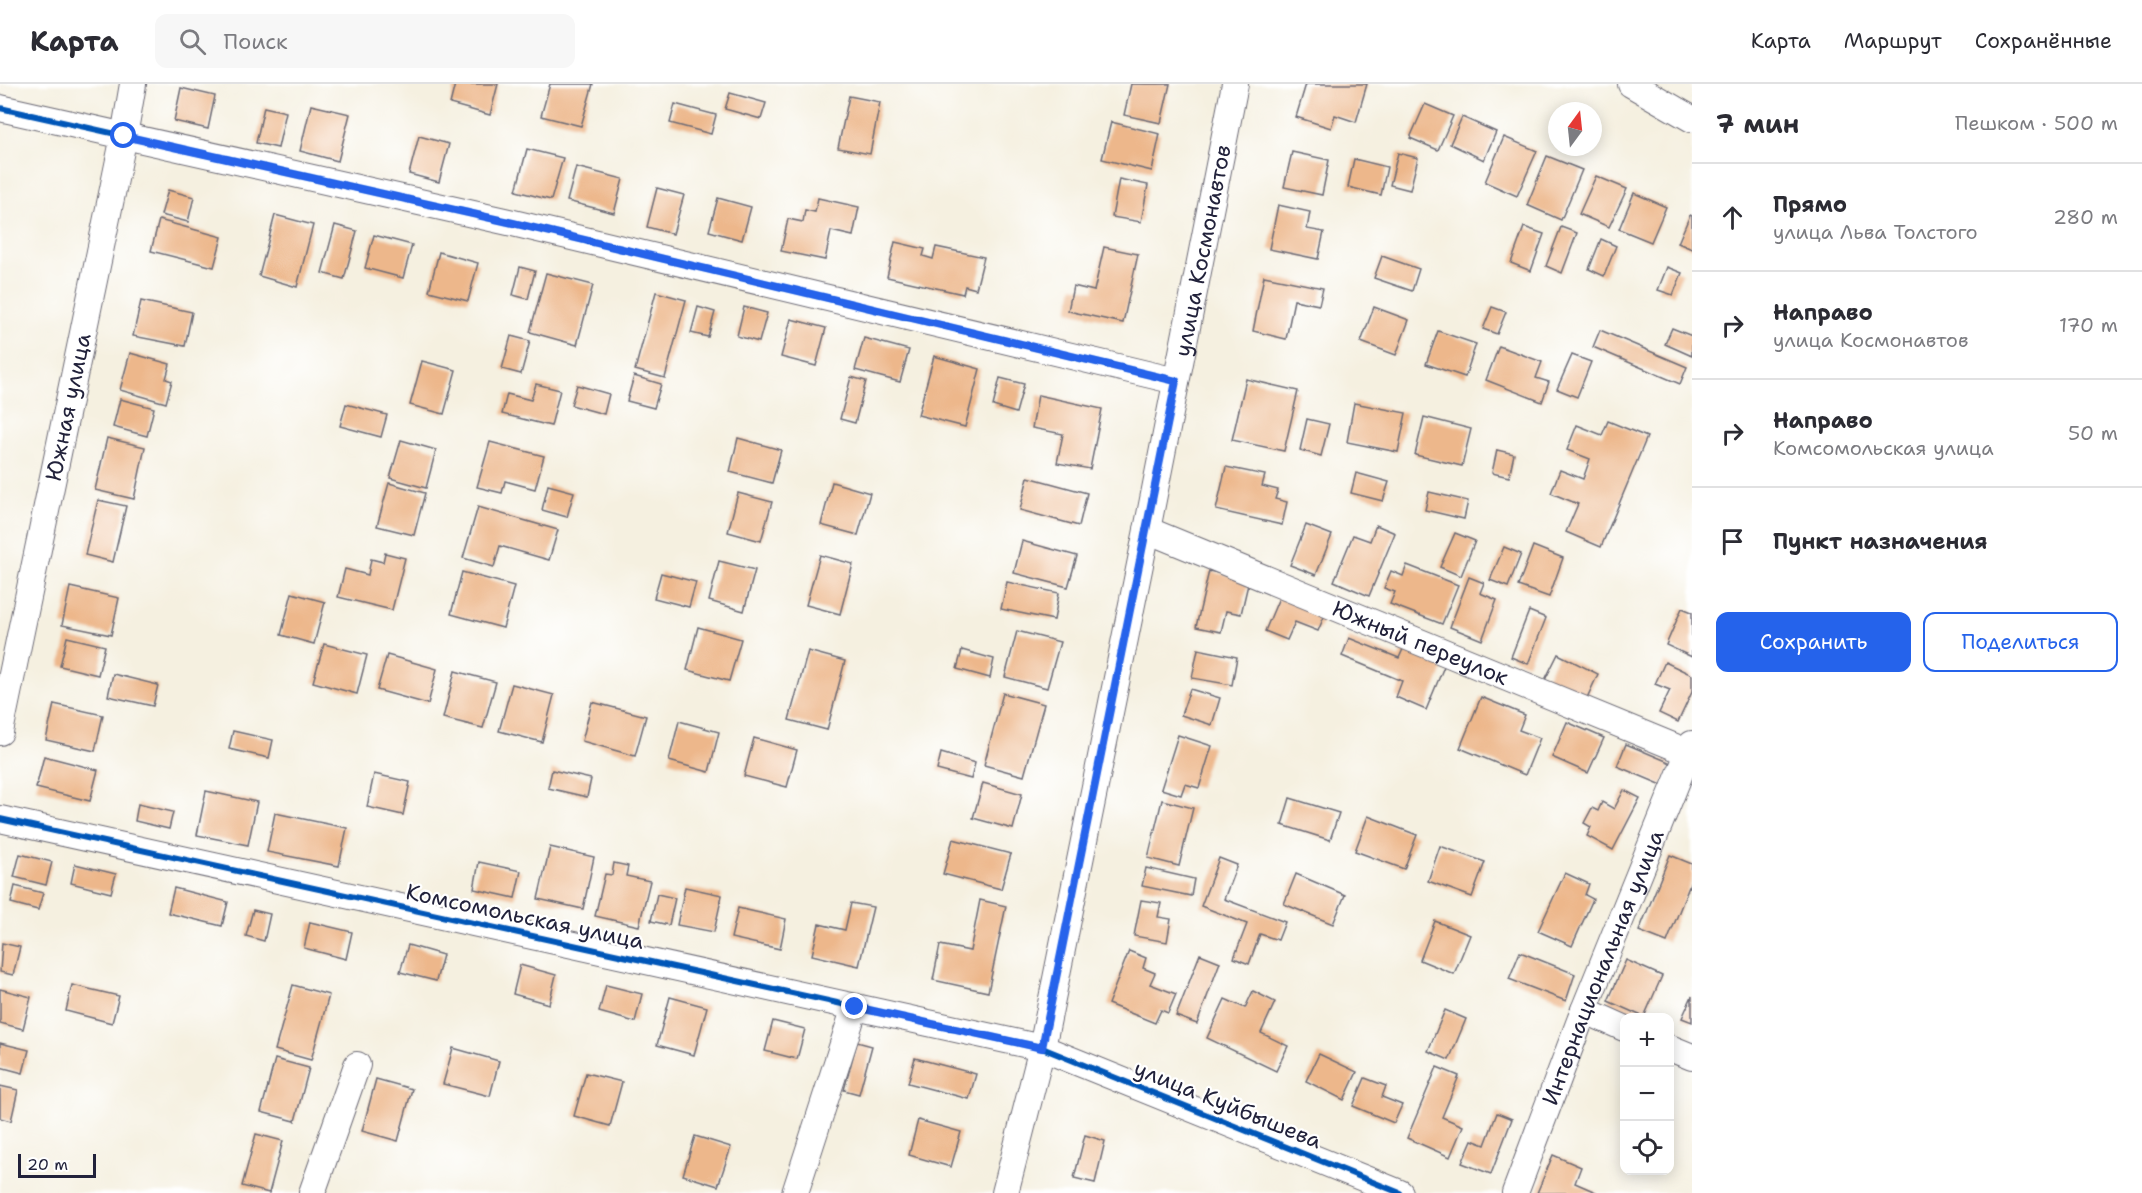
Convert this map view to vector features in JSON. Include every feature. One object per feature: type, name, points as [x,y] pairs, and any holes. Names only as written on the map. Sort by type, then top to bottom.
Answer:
[{"type":"street","name":"Южная улица","points":[[0,732],[133,84]]},
{"type":"street","name":"улица Космонавтов","points":[[1005,1193],[1042,1048],[1148,530],[1234,84]]},
{"type":"street","points":[[1631,84],[1692,119]]},
{"type":"street","points":[[0,108],[525,226],[1176,381]]},
{"type":"street","name":"Южный переулок","points":[[1148,530],[1691,750]]},
{"type":"street","name":"Интернациональная улица","points":[[1515,1193],[1584,1010],[1691,750]]},
{"type":"street","name":"Комсомольская улица","points":[[0,819],[1042,1048]]},
{"type":"street","points":[[795,1193],[855,1007]]},
{"type":"street","points":[[1584,1010],[1620,1026]]},
{"type":"street","name":"улица Куйбышева","points":[[1042,1048],[1400,1193]]},
{"type":"street","points":[[1674,1050],[1692,1057]]},
{"type":"street","points":[[312,1193],[357,1065]]},
{"type":"building","points":[[455,84],[498,84],[490,115],[450,104]]},
{"type":"building","points":[[550,84],[593,84],[581,126],[541,116]]},
{"type":"building","points":[[1131,84],[1170,84],[1161,123],[1124,115]]},
{"type":"building","points":[[1306,84],[1367,84],[1356,122],[1335,115],[1331,128],[1296,117]]},
{"type":"building","points":[[181,88],[215,96],[208,129],[174,121]]},
{"type":"building","points":[[730,93],[766,103],[761,119],[725,109]]},
{"type":"building","points":[[849,96],[880,102],[870,154],[838,148]]},
{"type":"building","points":[[675,104],[716,115],[711,134],[670,123]]},
{"type":"building","points":[[1425,104],[1453,116],[1438,150],[1410,138]]},
{"type":"building","points":[[311,105],[350,114],[338,161],[300,151]]},
{"type":"building","points":[[264,107],[286,112],[278,148],[256,143]]},
{"type":"building","points":[[1462,117],[1496,132],[1484,160],[1450,144]]},
{"type":"building","points":[[1111,122],[1160,134],[1152,171],[1102,159]]},
{"type":"building","points":[[419,136],[449,144],[439,182],[409,174]]},
{"type":"building","points":[[1504,137],[1537,151],[1517,196],[1485,182]]},
{"type":"building","points":[[527,149],[563,158],[551,200],[516,191]]},
{"type":"building","points":[[1292,152],[1329,160],[1322,195],[1284,187]]},
{"type":"building","points":[[1398,153],[1418,158],[1410,190],[1390,185]]},
{"type":"building","points":[[1547,156],[1582,170],[1561,220],[1527,205]]},
{"type":"building","points":[[1354,159],[1387,167],[1381,195],[1348,187]]},
{"type":"building","points":[[576,167],[623,179],[614,213],[567,201]]},
{"type":"building","points":[[1596,176],[1627,189],[1609,227],[1579,214]]},
{"type":"building","points":[[1119,179],[1148,185],[1141,222],[1112,217]]},
{"type":"building","points":[[657,188],[684,195],[673,234],[647,227]]},
{"type":"building","points":[[168,190],[194,197],[188,222],[161,215]]},
{"type":"building","points":[[1634,193],[1666,207],[1651,242],[1619,229]]},
{"type":"building","points":[[718,198],[751,207],[742,240],[709,231]]},
{"type":"building","points":[[818,198],[859,207],[853,236],[831,231],[825,260],[781,251],[788,219],[803,222],[805,210],[815,212]]},
{"type":"building","points":[[1278,205],[1310,212],[1307,229],[1324,232],[1318,259],[1269,249]]},
{"type":"building","points":[[275,215],[313,225],[297,287],[259,276]]},
{"type":"building","points":[[1690,215],[1692,216],[1692,249],[1678,243]]},
{"type":"building","points":[[159,220],[222,237],[214,267],[151,251]]},
{"type":"building","points":[[335,225],[357,231],[344,279],[322,273]]},
{"type":"building","points":[[1524,227],[1544,234],[1531,271],[1511,263]]},
{"type":"building","points":[[1561,227],[1577,233],[1562,273],[1546,266]]},
{"type":"building","points":[[374,235],[412,245],[403,278],[365,268]]},
{"type":"building","points":[[1601,239],[1616,246],[1604,276],[1589,269]]},
{"type":"building","points":[[895,242],[925,249],[923,256],[933,259],[936,247],[984,257],[976,289],[965,286],[963,294],[887,277]]},
{"type":"building","points":[[1104,247],[1138,254],[1123,323],[1068,311],[1073,286],[1094,291]]},
{"type":"building","points":[[439,252],[478,263],[468,301],[429,291]]},
{"type":"building","points":[[1382,256],[1419,269],[1412,291],[1374,278]]},
{"type":"building","points":[[520,267],[535,271],[528,299],[513,295]]},
{"type":"building","points":[[1667,267],[1682,273],[1673,295],[1658,290]]},
{"type":"building","points":[[546,273],[593,285],[577,345],[530,332]]},
{"type":"building","points":[[1264,276],[1323,288],[1319,305],[1294,300],[1286,339],[1253,331]]},
{"type":"building","points":[[656,292],[686,300],[665,378],[635,370]]},
{"type":"building","points":[[141,301],[192,312],[185,346],[133,336]]},
{"type":"building","points":[[698,307],[715,312],[708,337],[691,333]]},
{"type":"building","points":[[744,307],[767,313],[759,342],[737,336]]},
{"type":"building","points":[[1374,307],[1409,320],[1396,355],[1361,342]]},
{"type":"building","points":[[1492,307],[1506,312],[1497,334],[1483,329]]},
{"type":"building","points":[[791,319],[826,328],[816,366],[781,357]]},
{"type":"building","points":[[1672,328],[1692,336],[1692,356],[1665,344]]},
{"type":"building","points":[[1600,330],[1687,367],[1680,384],[1593,347]]},
{"type":"building","points":[[1438,331],[1476,344],[1465,377],[1426,364]]},
{"type":"building","points":[[511,336],[530,341],[521,374],[502,369]]},
{"type":"building","points":[[864,338],[909,350],[900,382],[855,370]]},
{"type":"building","points":[[1499,346],[1542,362],[1536,378],[1549,382],[1542,402],[1486,380]]},
{"type":"building","points":[[130,353],[170,364],[166,379],[172,381],[166,403],[120,390]]},
{"type":"building","points":[[1572,355],[1591,362],[1577,397],[1557,389]]},
{"type":"building","points":[[934,356],[980,369],[965,427],[918,415]]},
{"type":"building","points":[[422,361],[456,370],[444,414],[410,405]]},
{"type":"building","points":[[634,376],[661,384],[654,408],[627,401]]},
{"type":"building","points":[[851,377],[866,381],[855,423],[840,419]]},
{"type":"building","points":[[1000,378],[1024,384],[1016,413],[993,406]]},
{"type":"building","points":[[1246,379],[1298,391],[1284,451],[1232,440]]},
{"type":"building","points":[[536,384],[560,390],[551,426],[502,414],[507,394],[531,400]]},
{"type":"building","points":[[577,385],[609,394],[604,414],[571,405]]},
{"type":"building","points":[[1038,395],[1102,409],[1090,469],[1057,463],[1063,434],[1032,428]]},
{"type":"building","points":[[120,399],[154,408],[147,436],[113,427]]},
{"type":"building","points":[[1354,403],[1406,413],[1398,452],[1347,442]]},
{"type":"building","points":[[346,404],[387,415],[381,437],[340,426]]},
{"type":"building","points":[[1424,417],[1471,429],[1462,466],[1415,455]]},
{"type":"building","points":[[1307,419],[1329,424],[1321,456],[1300,450]]},
{"type":"building","points":[[1608,421],[1647,437],[1601,547],[1566,532],[1578,504],[1551,493],[1560,470],[1583,479],[1590,459],[1567,450],[1577,425],[1602,435]]},
{"type":"building","points":[[107,438],[145,447],[134,499],[95,490]]},
{"type":"building","points":[[738,438],[781,450],[772,483],[730,472]]},
{"type":"building","points":[[401,440],[436,450],[426,488],[390,478]]},
{"type":"building","points":[[490,442],[544,456],[535,489],[505,481],[502,493],[477,487]]},
{"type":"building","points":[[1497,450],[1514,454],[1509,477],[1492,473]]},
{"type":"building","points":[[1226,467],[1265,475],[1262,486],[1278,490],[1275,499],[1287,502],[1282,525],[1216,510]]},
{"type":"building","points":[[1356,473],[1389,482],[1383,501],[1351,493]]},
{"type":"building","points":[[1028,477],[1087,493],[1079,526],[1020,510]]},
{"type":"building","points":[[832,482],[870,493],[858,535],[821,525]]},
{"type":"building","points":[[389,483],[425,493],[414,535],[377,526]]},
{"type":"building","points":[[548,485],[574,492],[567,517],[542,510]]},
{"type":"building","points":[[1429,492],[1468,501],[1464,519],[1425,510]]},
{"type":"building","points":[[738,493],[772,502],[761,541],[728,532]]},
{"type":"building","points":[[98,500],[126,506],[113,562],[85,555]]},
{"type":"building","points":[[478,507],[558,530],[549,560],[500,546],[494,567],[463,558]]},
{"type":"building","points":[[1306,525],[1332,535],[1316,575],[1290,565]]},
{"type":"building","points":[[1376,525],[1395,533],[1369,596],[1334,581],[1353,535],[1370,541]]},
{"type":"building","points":[[1455,533],[1475,541],[1461,576],[1440,567]]},
{"type":"building","points":[[1022,541],[1077,556],[1068,587],[1014,573]]},
{"type":"building","points":[[1533,546],[1563,558],[1549,597],[1518,586]]},
{"type":"building","points":[[1504,547],[1521,554],[1508,587],[1490,580]]},
{"type":"building","points":[[385,553],[405,558],[392,610],[338,597],[345,569],[368,575],[371,559],[383,562]]},
{"type":"building","points":[[820,555],[853,564],[840,614],[806,605]]},
{"type":"building","points":[[719,561],[755,570],[744,611],[709,601]]},
{"type":"building","points":[[1407,565],[1458,585],[1442,624],[1390,604],[1395,592],[1384,588],[1391,571],[1403,576]]},
{"type":"building","points":[[1209,571],[1249,580],[1241,614],[1226,611],[1221,632],[1196,627]]},
{"type":"building","points":[[462,572],[514,586],[503,628],[451,614]]},
{"type":"building","points":[[661,573],[696,582],[689,607],[654,598]]},
{"type":"building","points":[[1469,577],[1484,583],[1480,593],[1497,600],[1482,640],[1450,627]]},
{"type":"building","points":[[1007,582],[1059,593],[1054,620],[1001,609]]},
{"type":"building","points":[[70,587],[119,598],[111,635],[62,625]]},
{"type":"building","points":[[292,593],[325,602],[314,644],[281,635]]},
{"type":"building","points":[[1281,593],[1326,612],[1318,631],[1295,622],[1287,640],[1265,631]]},
{"type":"building","points":[[1682,608],[1692,612],[1692,657],[1666,645]]},
{"type":"building","points":[[1529,611],[1546,618],[1528,664],[1511,657]]},
{"type":"building","points":[[698,627],[741,639],[729,681],[687,670]]},
{"type":"building","points":[[1017,631],[1060,642],[1047,688],[1005,677]]},
{"type":"building","points":[[67,637],[105,646],[98,675],[60,666]]},
{"type":"building","points":[[1349,638],[1399,658],[1404,647],[1445,664],[1426,710],[1396,697],[1402,681],[1342,656]]},
{"type":"building","points":[[324,644],[367,655],[357,694],[313,682]]},
{"type":"building","points":[[1198,649],[1237,657],[1232,685],[1192,678]]},
{"type":"building","points":[[962,650],[994,659],[990,678],[957,669]]},
{"type":"building","points":[[808,651],[845,661],[827,730],[789,720]]},
{"type":"building","points":[[1558,654],[1598,674],[1586,700],[1545,680]]},
{"type":"building","points":[[387,655],[437,669],[428,704],[377,690]]},
{"type":"building","points":[[1665,662],[1692,675],[1692,692],[1678,722],[1659,713],[1670,690],[1655,684]]},
{"type":"building","points":[[455,671],[496,682],[483,728],[443,718]]},
{"type":"building","points":[[113,674],[158,685],[153,706],[108,696]]},
{"type":"building","points":[[512,684],[554,695],[542,742],[499,731]]},
{"type":"building","points":[[1190,689],[1220,698],[1212,725],[1181,715]]},
{"type":"building","points":[[1003,693],[1044,704],[1024,776],[984,765]]},
{"type":"building","points":[[1481,697],[1525,715],[1519,730],[1540,738],[1525,775],[1460,748]]},
{"type":"building","points":[[592,702],[646,716],[635,756],[582,741]]},
{"type":"building","points":[[54,704],[103,715],[95,751],[46,740]]},
{"type":"building","points":[[679,721],[719,732],[709,772],[669,761]]},
{"type":"building","points":[[1567,722],[1604,738],[1588,773],[1552,757]]},
{"type":"building","points":[[233,731],[273,740],[269,758],[229,749]]},
{"type":"building","points":[[1178,735],[1212,746],[1199,788],[1185,784],[1181,795],[1161,789]]},
{"type":"building","points":[[754,738],[797,750],[787,787],[744,776]]},
{"type":"building","points":[[1626,744],[1671,763],[1662,785],[1617,766]]},
{"type":"building","points":[[941,753],[975,763],[971,779],[937,770]]},
{"type":"building","points":[[44,756],[98,770],[90,801],[36,788]]},
{"type":"building","points":[[552,770],[591,779],[587,797],[548,788]]},
{"type":"building","points":[[374,774],[410,782],[403,815],[367,807]]},
{"type":"building","points":[[983,783],[1022,794],[1013,829],[973,818]]},
{"type":"building","points":[[1624,790],[1640,798],[1613,850],[1587,836],[1591,827],[1584,823],[1592,808],[1598,811],[1602,802],[1614,809]]},
{"type":"building","points":[[206,791],[257,802],[248,845],[197,835]]},
{"type":"building","points":[[1290,798],[1339,813],[1330,840],[1282,825]]},
{"type":"building","points":[[1162,800],[1193,808],[1179,866],[1148,858]]},
{"type":"building","points":[[138,804],[173,812],[169,829],[135,821]]},
{"type":"building","points":[[275,813],[347,828],[339,866],[267,852]]},
{"type":"building","points":[[1368,816],[1417,835],[1404,869],[1355,851]]},
{"type":"building","points":[[953,839],[1011,854],[1001,889],[943,874]]},
{"type":"building","points":[[1440,846],[1485,862],[1472,897],[1428,881]]},
{"type":"building","points":[[550,847],[594,857],[583,909],[538,899]]},
{"type":"building","points":[[20,854],[52,862],[46,885],[14,877]]},
{"type":"building","points":[[1670,855],[1692,864],[1692,879],[1667,942],[1639,931]]},
{"type":"building","points":[[1219,858],[1237,865],[1224,899],[1285,922],[1278,940],[1260,934],[1249,964],[1234,958],[1247,924],[1201,906]]},
{"type":"building","points":[[479,862],[521,871],[515,898],[474,889]]},
{"type":"building","points":[[614,863],[628,866],[626,876],[650,881],[639,926],[595,916],[605,874],[612,875]]},
{"type":"building","points":[[75,864],[116,874],[111,893],[71,883]]},
{"type":"building","points":[[1146,868],[1194,879],[1191,896],[1142,886]]},
{"type":"building","points":[[1565,873],[1589,884],[1585,895],[1593,899],[1572,946],[1538,931]]},
{"type":"building","points":[[1296,874],[1345,895],[1333,924],[1284,904]]},
{"type":"building","points":[[15,886],[43,893],[38,910],[11,903]]},
{"type":"building","points":[[685,887],[722,895],[714,932],[677,925]]},
{"type":"building","points":[[174,888],[228,902],[222,926],[168,913]]},
{"type":"building","points":[[657,894],[675,898],[669,925],[651,921]]},
{"type":"building","points":[[980,900],[1006,906],[988,992],[933,980],[940,945],[970,951]]},
{"type":"building","points":[[1141,900],[1161,903],[1158,917],[1171,919],[1167,942],[1134,936]]},
{"type":"building","points":[[851,903],[873,907],[859,966],[812,955],[819,924],[845,930]]},
{"type":"building","points":[[738,908],[786,919],[780,949],[731,938]]},
{"type":"building","points":[[253,910],[270,914],[264,941],[246,936]]},
{"type":"building","points":[[1435,921],[1470,935],[1454,974],[1420,960]]},
{"type":"building","points":[[310,922],[352,932],[346,959],[304,948]]},
{"type":"building","points":[[2,943],[20,947],[13,975],[0,972]]},
{"type":"building","points":[[408,945],[443,955],[436,981],[400,972]]},
{"type":"building","points":[[1129,951],[1146,958],[1143,968],[1155,973],[1150,984],[1176,994],[1168,1013],[1161,1010],[1155,1023],[1108,1004]]},
{"type":"building","points":[[1520,952],[1575,974],[1566,1001],[1509,979]]},
{"type":"building","points":[[1200,954],[1220,962],[1197,1024],[1176,1016]]},
{"type":"building","points":[[1626,960],[1662,976],[1646,1013],[1635,1013],[1608,1001]]},
{"type":"building","points":[[520,965],[556,975],[549,1004],[513,994]]},
{"type":"building","points":[[72,985],[119,996],[112,1023],[66,1011]]},
{"type":"building","points":[[293,985],[329,995],[311,1060],[275,1050]]},
{"type":"building","points":[[606,985],[642,994],[635,1022],[599,1012]]},
{"type":"building","points":[[0,989],[31,997],[23,1029],[0,1023]]},
{"type":"building","points":[[1253,991],[1275,1002],[1261,1033],[1288,1046],[1276,1071],[1207,1038],[1225,999],[1245,1008]]},
{"type":"building","points":[[1692,996],[1692,1022],[1682,1018]]},
{"type":"building","points":[[670,997],[707,1007],[694,1055],[657,1045]]},
{"type":"building","points":[[1445,1010],[1466,1019],[1449,1060],[1428,1051]]},
{"type":"building","points":[[773,1021],[805,1029],[797,1059],[765,1051]]},
{"type":"building","points":[[857,1042],[872,1046],[859,1094],[844,1090]]},
{"type":"building","points":[[0,1043],[29,1050],[23,1073],[0,1067]]},
{"type":"building","points":[[453,1048],[499,1061],[490,1096],[443,1084]]},
{"type":"building","points":[[1319,1054],[1357,1072],[1344,1100],[1306,1081]]},
{"type":"building","points":[[915,1058],[976,1074],[969,1099],[908,1083]]},
{"type":"building","points":[[275,1059],[309,1068],[295,1121],[261,1112]]},
{"type":"building","points":[[1437,1067],[1459,1076],[1442,1117],[1463,1126],[1450,1157],[1407,1138]]},
{"type":"building","points":[[586,1073],[622,1082],[610,1126],[574,1116]]},
{"type":"building","points":[[1365,1078],[1386,1086],[1382,1097],[1402,1105],[1394,1123],[1353,1106]]},
{"type":"building","points":[[376,1079],[412,1089],[398,1141],[362,1131]]},
{"type":"building","points":[[0,1086],[18,1090],[11,1121],[0,1118]]},
{"type":"building","points":[[1497,1113],[1512,1119],[1491,1174],[1462,1163],[1472,1140],[1485,1145]]},
{"type":"building","points":[[918,1120],[961,1132],[951,1167],[909,1155]]},
{"type":"building","points":[[256,1134],[283,1141],[269,1193],[242,1186]]},
{"type":"building","points":[[1085,1135],[1105,1141],[1095,1183],[1074,1178]]},
{"type":"building","points":[[695,1136],[731,1147],[718,1186],[683,1175]]},
{"type":"building","points":[[1553,1155],[1581,1167],[1575,1183],[1598,1193],[1537,1193]]},
{"type":"cycle path","points":[[0,108],[513,223],[1176,381]]},
{"type":"cycle path","points":[[0,819],[1042,1048],[1400,1193]]},
{"type":"route","points":[[124,136],[513,223],[1176,381],[1148,530],[1042,1048],[855,1007]]}]
